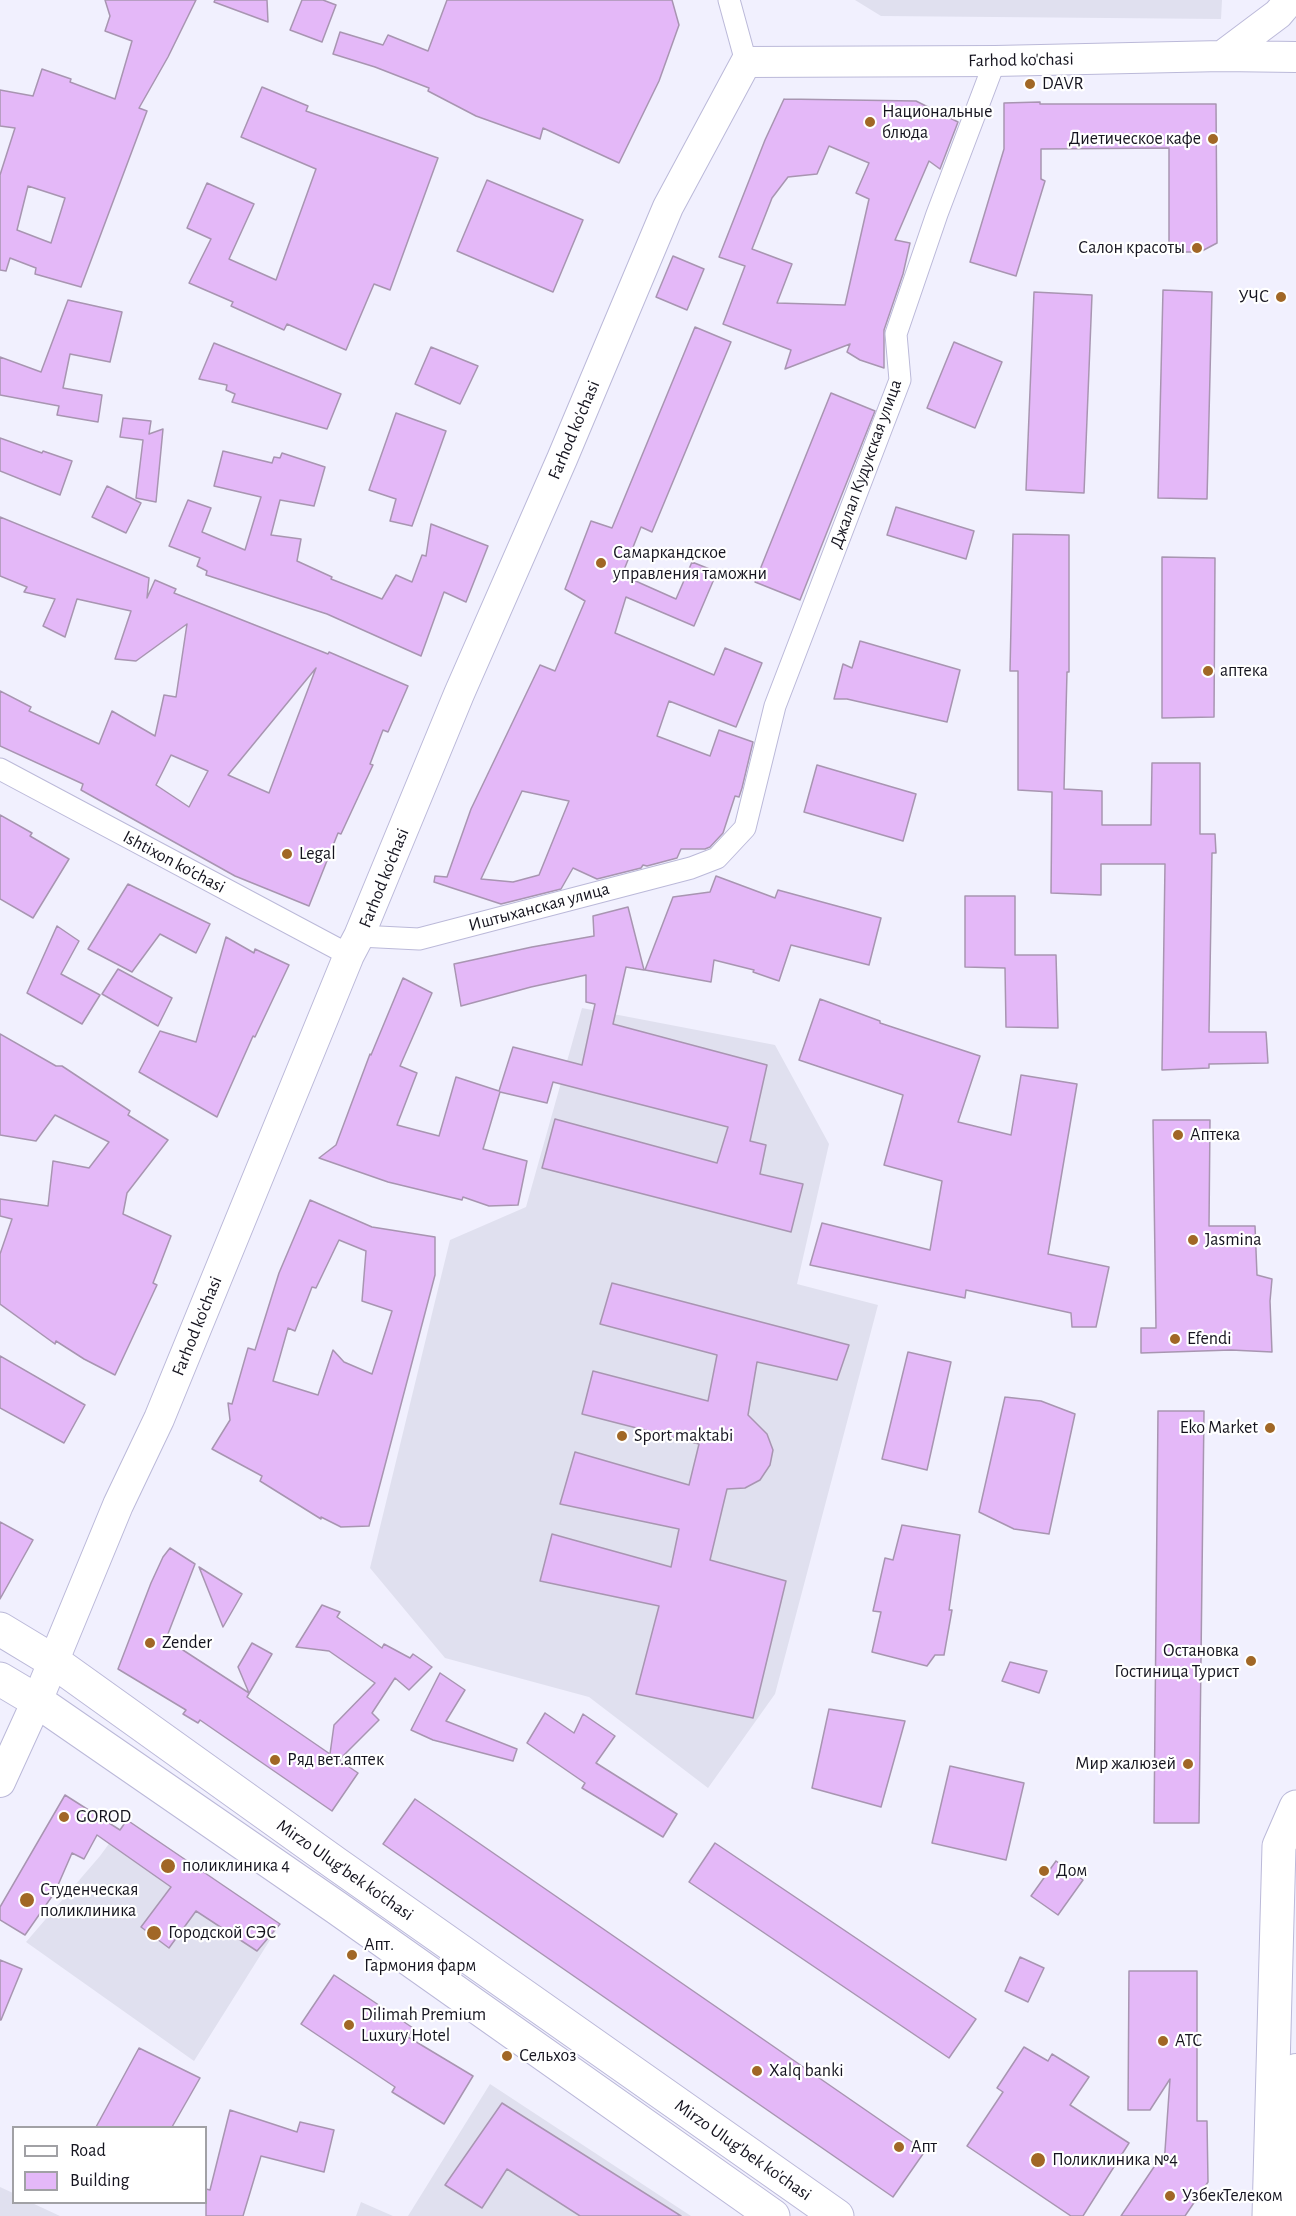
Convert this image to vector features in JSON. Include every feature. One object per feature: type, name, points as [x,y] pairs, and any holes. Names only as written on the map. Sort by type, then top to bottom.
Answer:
[{"type":"main road","name":"Mirzo Ulug'bek ko'chasi","points":[[0,1629],[53,1661],[344,1870],[837,2216]]},
{"type":"main road","name":"Mirzo Ulug'bek ko'chasi","points":[[0,1678],[37,1701],[337,1908],[772,2216]]},
{"type":"main road","points":[[1269,2216],[1279,1846],[1296,1808]]},
{"type":"street","points":[[729,0],[746,62]]},
{"type":"street","points":[[1222,56],[1260,29],[1290,0]]},
{"type":"street","name":"Farhod ko'chasi","points":[[0,1782],[37,1701],[118,1505],[159,1419],[459,694],[562,459],[668,207],[746,62],[1296,57]]},
{"type":"street","name":"Джалал Кудукская улица","points":[[717,858],[745,828],[775,706],[900,380],[896,334],[937,214],[995,61]]},
{"type":"street","name":"Ishtixon ko'chasi","points":[[0,769],[354,946]]},
{"type":"street","name":"Иштыханская улица","points":[[354,946],[419,939],[691,868],[717,858]]},
{"type":"street","points":[[1291,2216],[1296,2069]]},
{"type":"shaded area","points":[[855,0],[1222,0],[1221,19],[881,16]]},
{"type":"shaded area","name":"Sport maktabi","points":[[582,1008],[775,1045],[829,1144],[797,1284],[878,1305],[775,1694],[708,1788],[589,1697],[445,1658],[370,1568],[450,1240],[526,1207]]},
{"type":"shaded area","name":"Городской СЭС","points":[[127,1819],[280,1924],[194,2061],[26,1942],[100,1856]]},
{"type":"shaded area","points":[[490,2084],[691,2216],[408,2216]]},
{"type":"shaded area","points":[[0,2187],[12,2193],[12,2204],[34,2204],[60,2216],[0,2216]]},
{"type":"shaded area","points":[[361,2202],[393,2216],[356,2216]]},
{"type":"building","points":[[105,0],[196,0],[168,57],[139,108],[147,111],[81,287],[35,274],[36,268],[10,258],[6,271],[0,270],[0,175],[15,128],[0,126],[0,90],[33,96],[42,69],[115,99],[132,41],[105,31],[110,16]],"holes":[[[28,186],[65,198],[51,243],[17,230]]]},
{"type":"building","points":[[215,0],[267,0],[268,22],[214,2]]},
{"type":"building","points":[[302,0],[323,0],[336,5],[322,42],[290,30]]},
{"type":"building","points":[[447,0],[672,0],[679,25],[659,81],[619,163],[543,128],[540,139],[476,116],[428,91],[429,88],[333,54],[340,32],[383,45],[388,35],[428,51]]},
{"type":"building","points":[[262,87],[308,106],[306,111],[438,158],[390,290],[374,284],[346,350],[287,324],[284,330],[231,306],[233,302],[189,283],[211,239],[187,228],[207,183],[254,204],[229,259],[276,280],[316,169],[241,137]]},
{"type":"building","points":[[784,99],[916,101],[958,122],[940,169],[929,161],[895,240],[910,243],[903,274],[884,330],[884,368],[860,360],[847,352],[850,344],[785,369],[791,350],[723,324],[745,266],[719,257],[765,140]],"holes":[[[829,146],[869,163],[856,193],[869,199],[845,305],[777,303],[792,264],[752,249],[772,198],[788,177],[817,174]]]},
{"type":"building","points":[[1040,102],[1040,104],[1216,104],[1217,243],[1200,252],[1169,252],[1169,148],[1041,149],[1041,179],[1045,181],[1016,276],[970,262],[1004,149],[1004,103]]},
{"type":"building","points":[[487,180],[583,220],[553,292],[457,251]]},
{"type":"building","points":[[673,256],[704,269],[687,310],[656,297]]},
{"type":"building","points":[[1163,290],[1212,292],[1207,499],[1158,498]]},
{"type":"building","points":[[1034,292],[1092,295],[1084,493],[1026,490]]},
{"type":"building","points":[[68,300],[122,312],[110,362],[70,354],[63,388],[102,395],[98,422],[57,415],[59,406],[0,395],[0,357],[41,372]]},
{"type":"building","points":[[695,327],[731,342],[652,532],[641,527],[622,575],[676,599],[692,562],[717,572],[694,626],[626,597],[615,633],[714,675],[725,648],[762,663],[736,727],[669,701],[657,736],[710,756],[719,730],[753,742],[742,788],[739,797],[735,796],[723,833],[710,847],[705,849],[681,849],[677,858],[643,865],[641,868],[597,879],[573,868],[561,889],[501,904],[434,882],[435,876],[447,877],[471,809],[540,665],[555,671],[585,601],[565,589],[591,521],[612,528]],"holes":[[[522,791],[569,801],[539,875],[513,882],[481,879]]]},
{"type":"building","points":[[954,342],[1002,362],[975,428],[927,408]]},
{"type":"building","points":[[214,343],[341,394],[327,429],[232,402],[235,394],[226,390],[227,385],[199,379]]},
{"type":"building","points":[[431,347],[478,366],[460,404],[415,384]]},
{"type":"building","points":[[831,393],[875,411],[800,600],[755,582]]},
{"type":"building","points":[[396,413],[446,431],[412,526],[390,521],[396,499],[369,490]]},
{"type":"building","points":[[123,418],[151,421],[149,434],[163,429],[156,502],[136,498],[143,440],[120,437]]},
{"type":"building","points":[[0,438],[72,461],[60,495],[0,471]]},
{"type":"building","points":[[223,451],[272,463],[274,457],[280,458],[282,453],[325,467],[314,506],[280,500],[271,535],[301,539],[297,561],[332,577],[331,579],[382,599],[396,575],[412,582],[422,555],[426,556],[431,524],[488,546],[466,602],[444,592],[421,656],[327,614],[206,575],[207,571],[197,566],[200,558],[169,546],[188,500],[211,508],[202,532],[245,550],[261,497],[214,486]]},
{"type":"building","points":[[107,486],[141,503],[126,533],[92,517]]},
{"type":"building","points":[[896,507],[974,531],[966,559],[887,535]]},
{"type":"building","points":[[0,517],[149,578],[147,598],[155,580],[176,589],[174,593],[328,654],[329,652],[408,686],[388,732],[383,730],[370,764],[373,765],[341,834],[338,833],[309,906],[235,876],[81,790],[83,784],[0,746],[0,691],[31,707],[29,711],[99,744],[112,711],[155,736],[164,695],[176,697],[187,624],[136,661],[115,659],[131,611],[77,599],[65,637],[43,626],[55,599],[24,592],[27,587],[0,576]],"holes":[[[316,668],[269,793],[228,775]],[[171,755],[208,771],[189,807],[156,785]]]},
{"type":"building","points":[[1013,534],[1069,535],[1069,672],[1067,672],[1064,789],[1102,791],[1102,825],[1151,825],[1152,763],[1200,763],[1200,834],[1215,834],[1216,853],[1212,853],[1209,1032],[1266,1032],[1268,1063],[1209,1064],[1209,1068],[1162,1070],[1165,864],[1101,864],[1101,895],[1051,893],[1052,792],[1018,790],[1018,671],[1010,671]]},
{"type":"building","points":[[1162,557],[1215,558],[1214,717],[1162,718]]},
{"type":"building","points":[[860,641],[960,670],[947,722],[847,699],[834,699],[843,664],[852,668]]},
{"type":"building","points":[[817,765],[916,794],[903,841],[804,812]]},
{"type":"building","points":[[0,815],[32,833],[30,836],[69,859],[33,918],[0,899]]},
{"type":"building","points":[[716,876],[775,898],[778,890],[881,918],[869,965],[791,945],[779,981],[753,972],[754,970],[714,960],[711,982],[645,970],[673,897],[710,892]]},
{"type":"building","points":[[128,884],[210,924],[196,953],[160,934],[132,972],[88,949]]},
{"type":"building","points":[[965,896],[1015,896],[1015,955],[1056,955],[1058,1028],[1006,1027],[1005,968],[965,967]]},
{"type":"building","points":[[628,907],[644,970],[626,967],[613,1024],[767,1065],[750,1141],[766,1145],[760,1174],[803,1184],[791,1232],[542,1168],[555,1119],[717,1163],[728,1127],[553,1082],[547,1103],[500,1092],[483,1149],[527,1161],[518,1205],[489,1206],[463,1197],[462,1200],[388,1182],[319,1158],[336,1145],[370,1054],[403,978],[432,993],[400,1066],[417,1073],[397,1125],[439,1136],[456,1077],[499,1091],[513,1047],[582,1065],[595,1004],[586,1002],[586,975],[461,1006],[454,964],[594,936],[593,916]]},
{"type":"building","points":[[57,926],[79,941],[61,974],[100,995],[82,1024],[27,993]]},
{"type":"building","points":[[226,937],[254,953],[255,949],[289,965],[255,1037],[253,1036],[217,1117],[139,1072],[160,1031],[196,1042]]},
{"type":"building","points":[[118,969],[172,998],[158,1026],[102,994]]},
{"type":"building","points":[[820,999],[880,1021],[880,1023],[980,1056],[958,1122],[1011,1135],[1021,1075],[1077,1084],[1048,1254],[1109,1267],[1096,1327],[1072,1327],[1071,1313],[966,1290],[965,1298],[810,1265],[822,1223],[930,1250],[942,1181],[884,1165],[903,1095],[799,1060]]},
{"type":"building","points":[[0,1034],[56,1066],[62,1066],[130,1111],[128,1115],[168,1140],[127,1193],[123,1214],[171,1236],[153,1283],[157,1285],[115,1375],[56,1341],[55,1344],[0,1304],[0,1254],[12,1219],[0,1216],[0,1199],[48,1206],[53,1161],[89,1168],[109,1142],[55,1115],[36,1141],[0,1135]]},
{"type":"building","points":[[1153,1120],[1210,1120],[1209,1226],[1255,1226],[1257,1275],[1272,1279],[1270,1301],[1272,1352],[1231,1350],[1141,1353],[1141,1328],[1156,1328]]},
{"type":"building","points":[[310,1200],[372,1227],[435,1237],[435,1275],[369,1526],[341,1527],[321,1517],[321,1519],[260,1481],[262,1476],[212,1449],[230,1420],[228,1403],[232,1404],[248,1348],[255,1350],[279,1273]],"holes":[[[339,1240],[366,1251],[362,1301],[392,1311],[372,1374],[344,1362],[333,1350],[318,1395],[273,1381],[288,1328],[295,1331],[312,1287],[316,1288]]]},
{"type":"building","points":[[612,1283],[849,1345],[837,1380],[757,1362],[748,1415],[767,1434],[773,1450],[770,1465],[760,1480],[745,1488],[727,1489],[710,1560],[786,1581],[753,1718],[636,1694],[659,1606],[540,1581],[552,1534],[671,1567],[679,1529],[560,1504],[575,1452],[689,1485],[699,1444],[582,1414],[593,1371],[708,1401],[717,1355],[600,1324]]},
{"type":"building","points":[[908,1352],[951,1362],[927,1470],[882,1459]]},
{"type":"building","points":[[0,1356],[85,1405],[64,1443],[0,1408]]},
{"type":"building","points":[[1005,1397],[1041,1401],[1075,1414],[1049,1534],[1014,1529],[979,1512]]},
{"type":"building","points":[[1158,1411],[1204,1411],[1199,1823],[1154,1823]]},
{"type":"building","points":[[0,1522],[33,1540],[0,1599]]},
{"type":"building","points":[[902,1525],[960,1535],[949,1610],[952,1610],[944,1655],[935,1655],[927,1666],[872,1652],[881,1612],[873,1611],[885,1558],[893,1560]]},
{"type":"building","points":[[170,1548],[195,1564],[166,1639],[249,1693],[238,1667],[252,1643],[272,1654],[247,1697],[330,1754],[334,1725],[375,1683],[329,1651],[296,1647],[322,1605],[340,1612],[337,1617],[382,1648],[384,1644],[410,1658],[413,1654],[432,1667],[409,1690],[395,1678],[372,1713],[379,1720],[339,1760],[358,1773],[332,1811],[200,1720],[198,1723],[183,1714],[186,1710],[118,1669],[151,1583],[163,1557]]},
{"type":"building","points":[[199,1567],[242,1594],[223,1627]]},
{"type":"building","points":[[1010,1662],[1047,1671],[1039,1693],[1002,1681]]},
{"type":"building","points":[[440,1673],[465,1690],[446,1721],[517,1749],[513,1761],[433,1740],[411,1730]]},
{"type":"building","points":[[829,1709],[905,1721],[881,1807],[812,1788]]},
{"type":"building","points":[[545,1713],[574,1733],[583,1714],[615,1736],[596,1763],[677,1814],[663,1837],[582,1788],[585,1783],[527,1743]]},
{"type":"building","points":[[950,1766],[1024,1783],[1006,1860],[932,1843]]},
{"type":"building","points":[[65,1795],[120,1830],[127,1820],[280,1924],[257,1951],[196,1911],[169,1948],[141,1927],[171,1887],[97,1835],[84,1859],[72,1853],[55,1892],[25,1935],[0,1920],[0,1907]]},
{"type":"building","points":[[415,1799],[925,2151],[893,2197],[383,1844]]},
{"type":"building","points":[[715,1843],[976,2019],[949,2058],[689,1882]]},
{"type":"building","points":[[1056,1861],[1083,1880],[1058,1915],[1031,1896]]},
{"type":"building","points":[[1020,1957],[1044,1968],[1028,2002],[1005,1991]]},
{"type":"building","points":[[0,1960],[22,1969],[1,2020],[0,2020]]},
{"type":"building","name":"ATC","points":[[1129,1971],[1197,1971],[1197,2121],[1207,2121],[1208,2182],[1185,2216],[1121,2216],[1158,2161],[1164,2165],[1170,2079],[1150,2110],[1128,2110]]},
{"type":"building","points":[[334,1975],[413,2028],[408,2037],[473,2076],[444,2124],[392,2092],[395,2087],[301,2024]]},
{"type":"building","points":[[1024,2047],[1048,2061],[1052,2054],[1089,2077],[1070,2105],[1129,2143],[1083,2216],[1071,2216],[967,2146],[1003,2092],[997,2088]]},
{"type":"building","points":[[139,2048],[200,2078],[173,2126],[97,2126]]},
{"type":"building","points":[[502,2103],[681,2216],[580,2216],[507,2169],[482,2208],[445,2185]]},
{"type":"building","points":[[230,2110],[297,2132],[300,2122],[334,2130],[324,2172],[261,2156],[243,2216],[206,2216],[207,2189],[210,2190]]},
{"type":"place","name":"DAVR","points":[[1030,84]]},
{"type":"place","name":"Национальные блюда","points":[[870,122]]},
{"type":"place","name":"Диетическое кафе","points":[[1213,139]]},
{"type":"place","name":"Салон красоты","points":[[1197,248]]},
{"type":"place","name":"УЧС","points":[[1281,297]]},
{"type":"place","name":"Самаркандское управления таможни","points":[[601,563]]},
{"type":"place","name":"аптека","points":[[1208,671]]},
{"type":"place","name":"Legal","points":[[287,854]]},
{"type":"place","name":"Аптека","points":[[1178,1135]]},
{"type":"place","name":"Jasmina","points":[[1193,1240]]},
{"type":"place","name":"Efendi","points":[[1175,1339]]},
{"type":"place","name":"Eko Market","points":[[1270,1428]]},
{"type":"place","name":"Sport maktabi","points":[[622,1436]]},
{"type":"place","name":"Zender","points":[[150,1643]]},
{"type":"place","name":"Остановка Гостиница Турист","points":[[1251,1661]]},
{"type":"place","name":"Ряд вет.аптек","points":[[275,1760]]},
{"type":"place","name":"Мир жалюзей","points":[[1188,1764]]},
{"type":"place","name":"GOROD","points":[[64,1817]]},
{"type":"place","name":"поликлиника 4","points":[[168,1866]]},
{"type":"place","name":"Дом","points":[[1044,1871]]},
{"type":"place","name":"Студенческая поликлиника","points":[[27,1900]]},
{"type":"place","name":"Городской СЭС","points":[[154,1933]]},
{"type":"place","name":"Апт. Гармония фарм","points":[[352,1955]]},
{"type":"place","name":"Dilimah Premium Luxury Hotel","points":[[349,2025]]},
{"type":"place","name":"ATC","points":[[1163,2041]]},
{"type":"place","name":"Сельхоз","points":[[507,2056]]},
{"type":"place","name":"Xalq banki","points":[[757,2071]]},
{"type":"place","name":"Апт","points":[[899,2147]]},
{"type":"place","name":"Поликлиника №4","points":[[1038,2160]]},
{"type":"place","name":"УзбекТелеком","points":[[1170,2196]]}]
